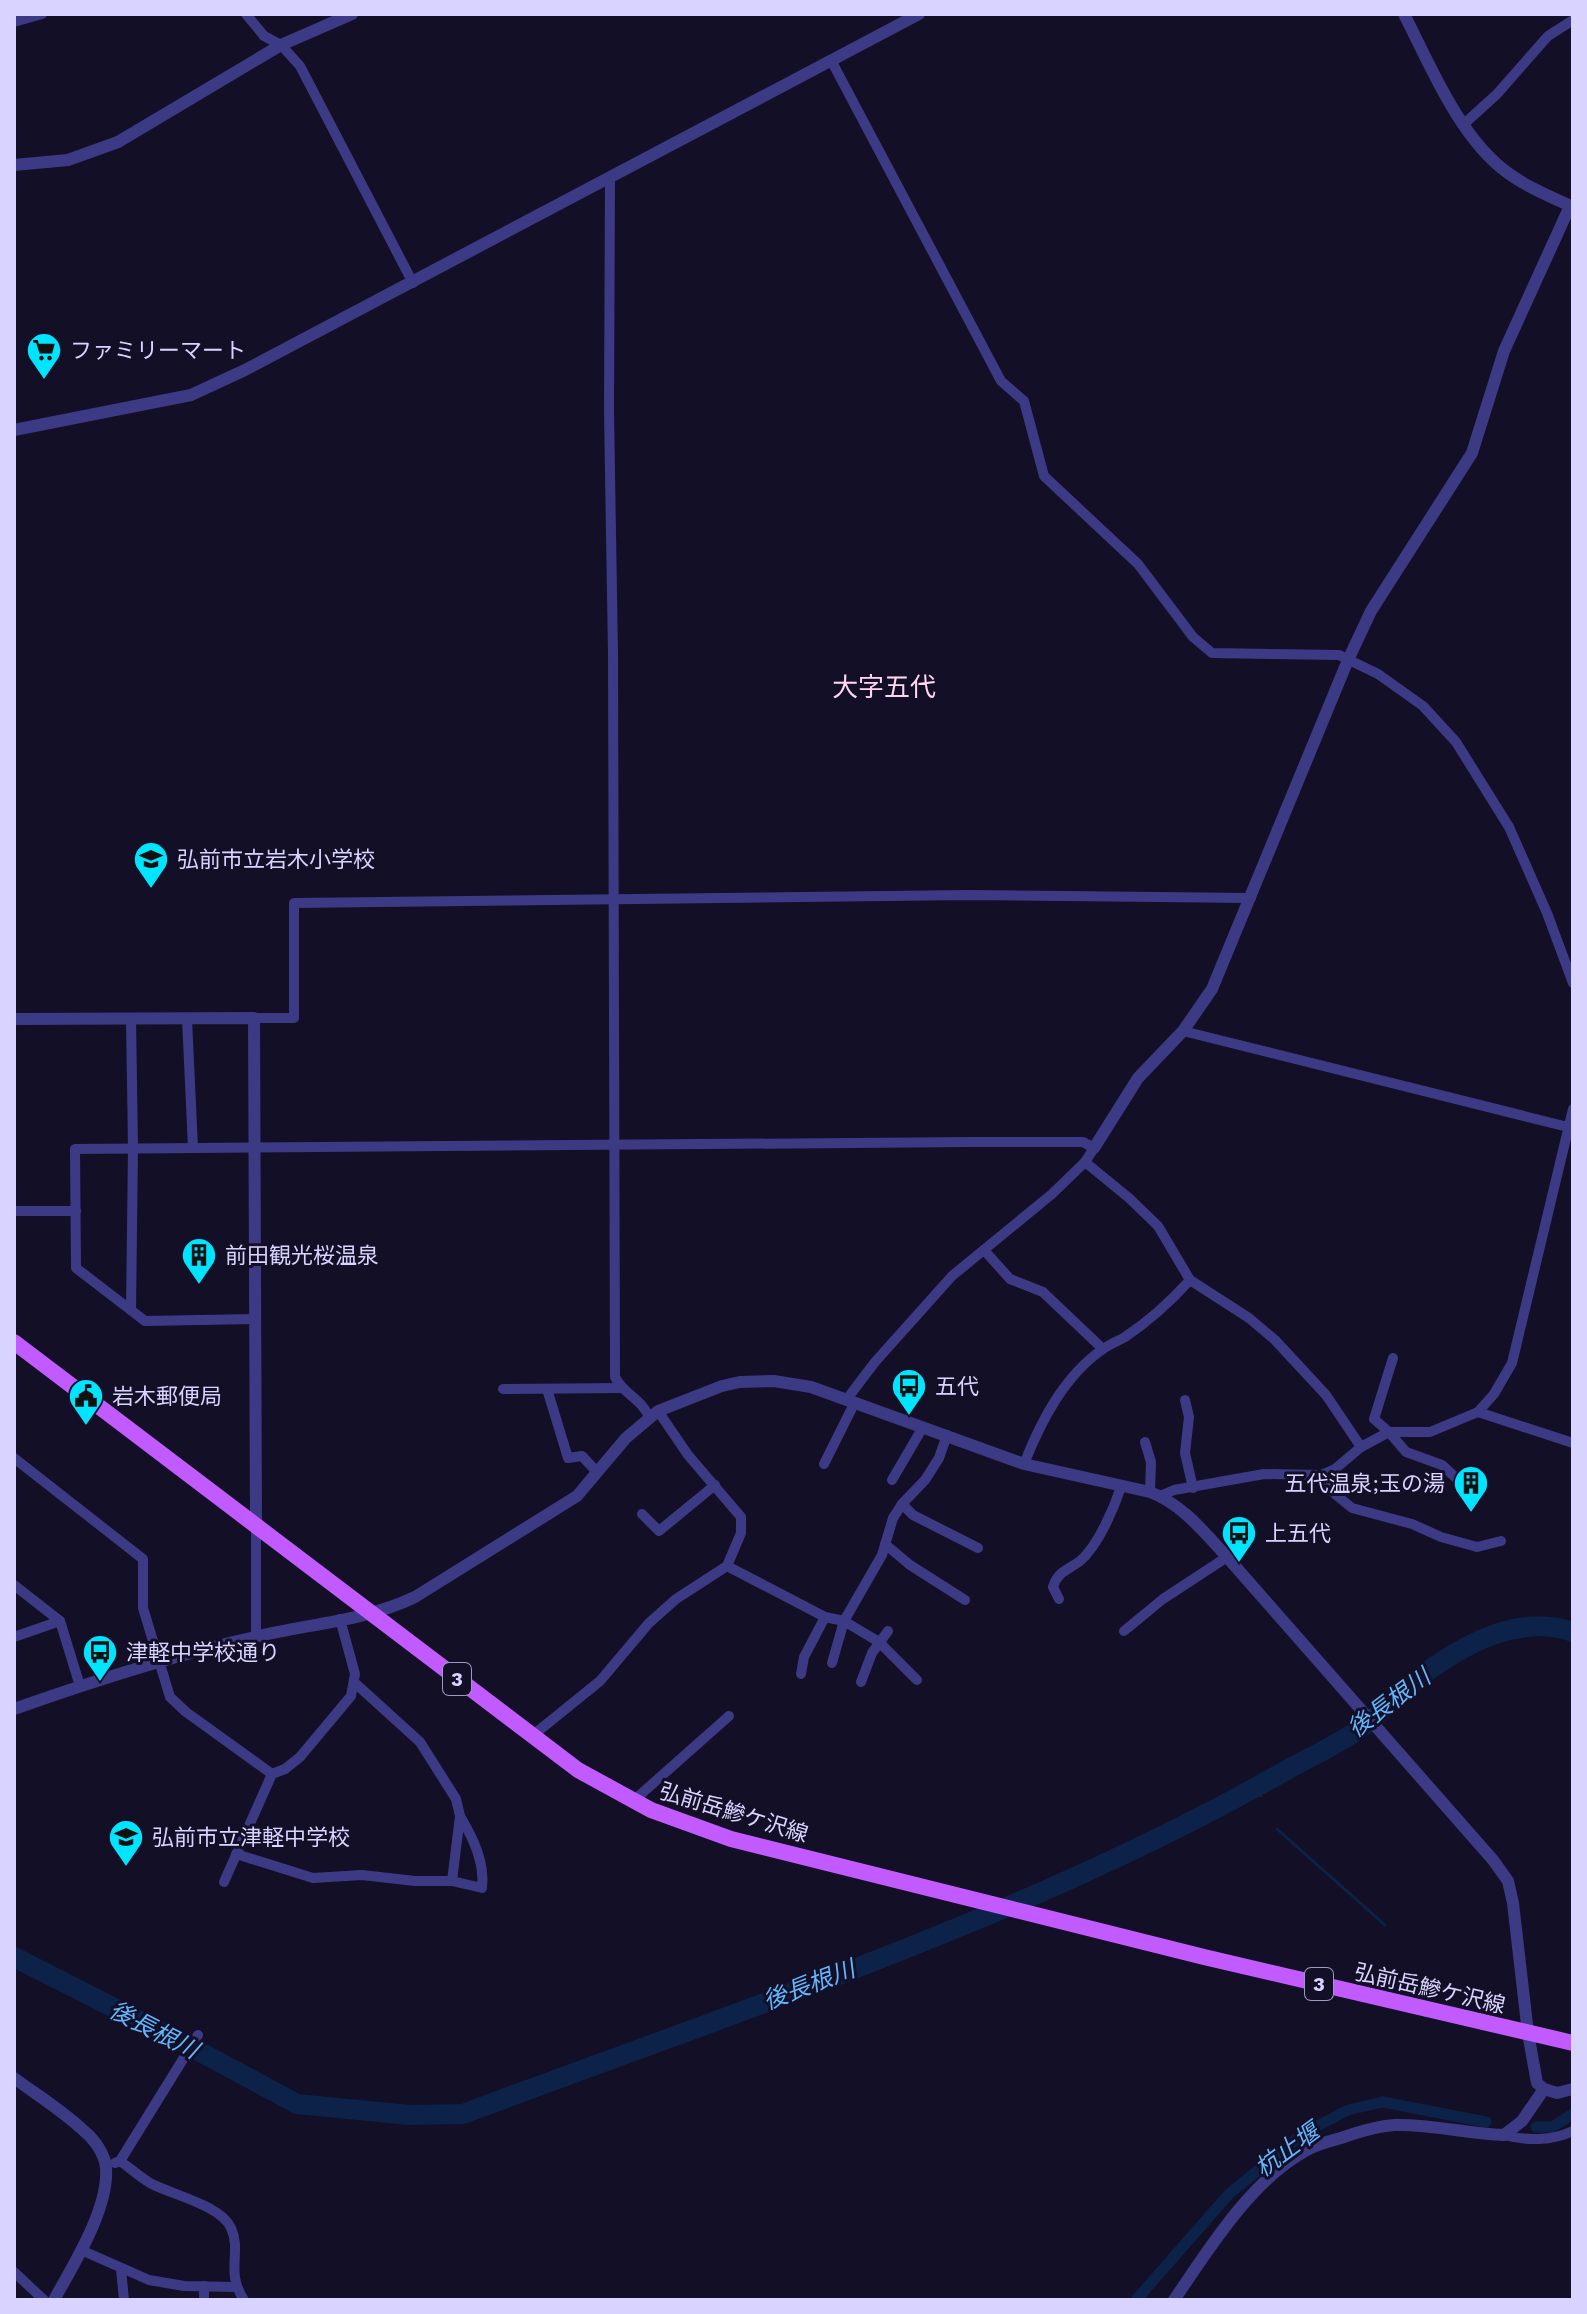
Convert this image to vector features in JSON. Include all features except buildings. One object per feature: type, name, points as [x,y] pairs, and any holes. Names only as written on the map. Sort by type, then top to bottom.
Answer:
[{"type":"main road","name":"弘前岳鰺ケ沢線","points":[[14,1342],[532,1736],[578,1770],[632,1802],[731,1839],[1066,1923],[1573,2043]]},
{"type":"street","points":[[14,22],[42,14]]},
{"type":"street","points":[[246,14],[264,36],[281,45],[300,66],[413,283]]},
{"type":"street","points":[[14,165],[68,160],[118,142],[281,45],[352,14]]},
{"type":"street","points":[[14,430],[191,395],[413,283],[832,62],[896,19],[919,14]]},
{"type":"street","points":[[824,1464],[851,1400],[875,1362],[952,1276],[1052,1194],[1085,1162],[1138,1078],[1183,1031],[1212,989],[1348,660],[1371,611],[1472,453],[1504,351],[1572,204],[1506,172],[1485,151],[1464,124],[1404,14]]},
{"type":"street","points":[[1464,124],[1497,94],[1548,36],[1573,20]]},
{"type":"street","points":[[832,62],[1001,381],[1024,401],[1044,476],[1138,564],[1193,637],[1212,653],[1339,655],[1378,674],[1423,706],[1456,742],[1509,827],[1547,913],[1573,983]]},
{"type":"street","points":[[610,177],[615,1377],[620,1388]]},
{"type":"street","points":[[14,1019],[294,1018],[294,903],[969,895],[1251,898]]},
{"type":"street","points":[[254,1018],[256,1636]]},
{"type":"street","points":[[131,1019],[131,1310]]},
{"type":"street","points":[[187,1019],[193,1148]]},
{"type":"street","points":[[1183,1031],[1568,1127]]},
{"type":"street","points":[[1155,1494],[1264,1474],[1321,1475],[1335,1469],[1361,1447],[1389,1432],[1430,1432],[1478,1412],[1494,1394],[1512,1363],[1573,1109]]},
{"type":"street","points":[[255,1319],[145,1321],[76,1268],[75,1149],[1083,1142],[1094,1148]]},
{"type":"street","points":[[1085,1162],[1158,1226],[1190,1280],[1249,1318],[1275,1340],[1326,1395],[1361,1447]]},
{"type":"street","points":[[14,1211],[76,1211]]},
{"type":"street","points":[[984,1250],[1010,1279],[1043,1292],[1103,1349]]},
{"type":"street","points":[[1024,1464],[1036,1435],[1071,1378],[1103,1349],[1125,1337],[1170,1302],[1190,1280]]},
{"type":"street","points":[[1393,1358],[1374,1419],[1406,1452],[1442,1465],[1467,1488]]},
{"type":"street","points":[[14,1709],[157,1660],[393,1608],[577,1496],[626,1438],[653,1414],[708,1391],[740,1382],[793,1383],[851,1400],[1024,1464],[1155,1494],[1186,1514],[1493,1860],[1508,1881],[1537,2083],[1557,2093],[1573,2089]]},
{"type":"street","points":[[503,1389],[620,1388],[653,1414],[741,1517],[741,1533],[727,1566],[676,1599],[649,1623],[600,1681],[532,1736]]},
{"type":"street","points":[[547,1389],[568,1458],[582,1456],[597,1472]]},
{"type":"street","points":[[1185,1400],[1189,1417],[1185,1453],[1193,1488]]},
{"type":"street","points":[[1478,1412],[1573,1443]]},
{"type":"street","points":[[892,1480],[923,1427]]},
{"type":"street","points":[[832,1663],[844,1621],[882,1555],[893,1518],[925,1480],[939,1458],[947,1435]]},
{"type":"street","points":[[1145,1442],[1155,1494]]},
{"type":"street","points":[[14,1458],[143,1559],[143,1608],[170,1697],[272,1774]]},
{"type":"street","points":[[1321,1475],[1330,1490],[1352,1508],[1412,1524],[1441,1537],[1477,1547],[1501,1541]]},
{"type":"street","points":[[642,1514],[659,1531],[715,1485]]},
{"type":"street","points":[[1059,1599],[1053,1587],[1055,1579],[1063,1570],[1081,1560],[1113,1510],[1121,1487]]},
{"type":"street","points":[[902,1504],[913,1515],[978,1548]]},
{"type":"street","points":[[885,1544],[910,1565],[965,1600]]},
{"type":"street","points":[[1124,1631],[1163,1599],[1227,1557]]},
{"type":"street","points":[[727,1566],[825,1617],[844,1621],[879,1642],[917,1680]]},
{"type":"street","points":[[14,1585],[60,1621],[80,1686]]},
{"type":"street","points":[[801,1674],[804,1657],[825,1617]]},
{"type":"street","points":[[224,1882],[272,1774],[285,1769],[300,1757],[351,1696],[355,1683],[340,1619]]},
{"type":"street","points":[[14,1637],[60,1621]]},
{"type":"street","points":[[861,1682],[879,1642],[888,1631]]},
{"type":"street","points":[[236,1854],[313,1878],[362,1875],[415,1881],[452,1881],[482,1888],[484,1873],[456,1799],[420,1742],[355,1683]]},
{"type":"street","points":[[632,1802],[729,1716]]},
{"type":"street","points":[[452,1881],[460,1816]]},
{"type":"street","points":[[106,2167],[120,2161],[198,2035]]},
{"type":"street","points":[[14,2078],[85,2131],[99,2149],[106,2167],[102,2200],[81,2250],[54,2300]]},
{"type":"street","points":[[1504,2135],[1522,2121],[1544,2089]]},
{"type":"street","points":[[1174,2300],[1232,2216],[1285,2164],[1309,2149],[1354,2133],[1392,2125],[1449,2127],[1522,2140],[1573,2131]]},
{"type":"street","points":[[120,2161],[151,2183],[214,2211],[230,2224],[234,2240],[236,2287],[244,2300]]},
{"type":"street","points":[[81,2250],[121,2269],[167,2284],[236,2287]]},
{"type":"street","points":[[121,2269],[124,2300]]},
{"type":"street","points":[[14,2272],[44,2300]]},
{"type":"street","points":[[204,2286],[204,2300]]},
{"type":"waterway","name":"後長根川","points":[[14,1957],[297,2104],[410,2115],[463,2114],[881,1959],[1086,1872],[1187,1824],[1338,1743],[1374,1718],[1425,1673],[1459,1651],[1495,1634],[1534,1626],[1573,1632]]},
{"type":"waterway","points":[[1256,1788],[1261,1796]]},
{"type":"waterway","points":[[1277,1829],[1385,1925]]},
{"type":"waterway","name":"杭止堰","points":[[1136,2300],[1229,2194],[1304,2133],[1348,2110],[1383,2102],[1486,2122]]},
{"type":"waterway","name":"杭止堰","points":[[1536,2127],[1552,2127],[1573,2114]]},
{"type":"place","name":"ファミリーマート","points":[[44,381]]},
{"type":"place","name":"弘前市立岩木小学校","points":[[151,890]]},
{"type":"place","name":"前田観光桜温泉","points":[[199,1286]]},
{"type":"place","name":"五代","points":[[909,1417]]},
{"type":"place","name":"岩木郵便局","points":[[86,1427]]},
{"type":"place","name":"五代温泉;玉の湯","points":[[1471,1514]]},
{"type":"place","name":"上五代","points":[[1239,1564]]},
{"type":"place","name":"津軽中学校通り","points":[[100,1683]]},
{"type":"place","name":"弘前市立津軽中学校","points":[[126,1868]]},
{"type":"district","name":"大字五代","points":[[884,687]]}]
